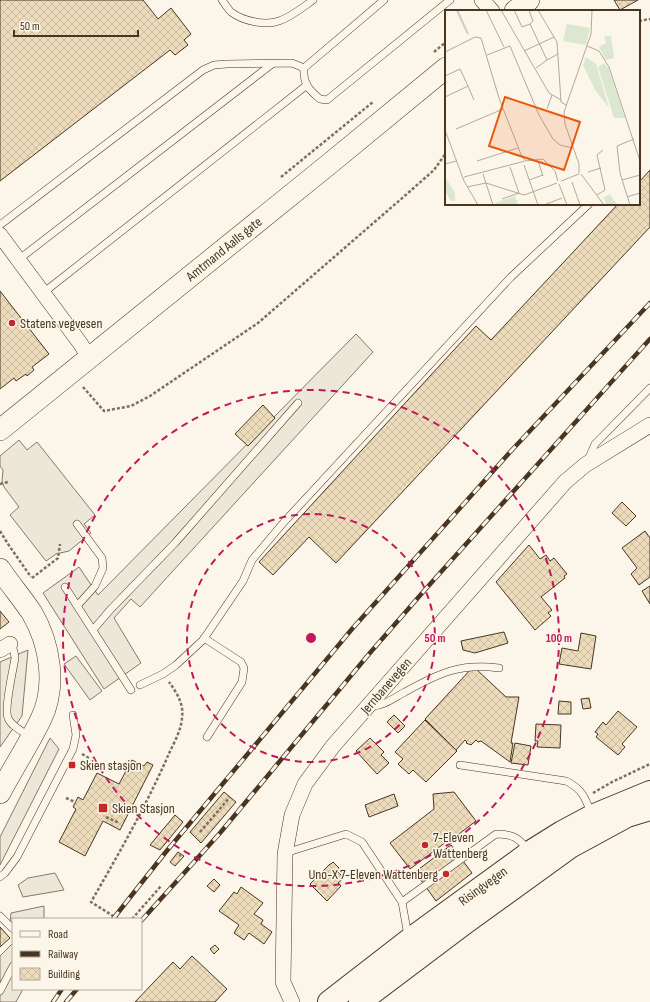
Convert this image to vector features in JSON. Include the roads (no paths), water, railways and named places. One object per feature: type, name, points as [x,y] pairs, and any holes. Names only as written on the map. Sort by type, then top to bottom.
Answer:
[{"type":"main road","points":[[516,10],[529,0]]},
{"type":"main road","name":"Amtmand Aalls gate","points":[[0,430],[445,69]]},
{"type":"main road","points":[[0,569],[32,614],[40,630],[49,665],[47,703],[42,718],[0,793]]},
{"type":"main road","name":"Risingvegen","points":[[329,1002],[415,949],[535,860],[570,847],[596,823],[650,792]]},
{"type":"main road","name":"Risingvegen","points":[[596,823],[650,809]]},
{"type":"main road","name":"Risingvegen","points":[[360,1002],[415,949]]},
{"type":"street","points":[[482,0],[491,10]]},
{"type":"street","points":[[0,236],[89,357]]},
{"type":"street","name":"Jernbanevegen","points":[[292,1002],[283,982],[285,854],[292,815],[305,784],[333,746],[565,482],[585,465],[650,425]]},
{"type":"lane","points":[[222,0],[231,12],[246,20],[261,23],[278,22],[313,0]]},
{"type":"lane","points":[[384,0],[304,68],[303,78],[307,85],[320,99],[327,100],[450,0]]},
{"type":"lane","points":[[0,225],[203,70],[214,65],[292,63],[304,68]]},
{"type":"lane","points":[[18,260],[272,64]]},
{"type":"lane","points":[[43,293],[307,85]]},
{"type":"lane","points":[[140,685],[163,674],[176,665],[204,638],[243,581],[252,560],[284,522],[511,277],[588,205]]},
{"type":"lane","points":[[585,465],[595,444],[650,388]]},
{"type":"lane","points":[[93,630],[110,610],[175,544],[298,403]]},
{"type":"lane","points":[[77,524],[102,558],[103,568],[95,586],[77,606]]},
{"type":"lane","points":[[65,587],[131,690]]},
{"type":"lane","points":[[204,638],[241,662],[244,668],[242,682],[207,737]]},
{"type":"lane","points":[[5,647],[14,651],[15,658],[7,708],[7,717],[18,729],[31,737]]},
{"type":"lane","points":[[369,706],[375,707],[384,703],[425,680],[448,670],[470,666],[499,668]]},
{"type":"lane","points":[[0,877],[5,873],[17,857],[74,749],[76,735],[73,715]]},
{"type":"lane","points":[[460,766],[566,781],[577,786],[585,798],[596,823]]},
{"type":"lane","points":[[285,854],[346,834],[362,842],[402,902],[415,949]]},
{"type":"lane","points":[[402,902],[496,834],[509,834],[522,842],[535,860]]},
{"type":"lane","points":[[0,916],[12,928]]},
{"type":"lane","points":[[0,991],[12,968]]},
{"type":"railway","points":[[114,918],[165,853],[352,629],[511,451],[650,303]]},
{"type":"railway","points":[[142,920],[220,833],[369,654],[423,592],[650,339]]},
{"type":"railway","points":[[53,1002],[61,990]]},
{"type":"railway","points":[[66,1002],[76,990]]},
{"type":"place","name":"Statens vegvesen","points":[[12,323]]},
{"type":"place","name":"Skien stasjon","points":[[72,765]]},
{"type":"place","name":"Skien Stasjon","points":[[103,808]]},
{"type":"place","name":"7-Eleven Wattenberg","points":[[425,845]]},
{"type":"place","name":"Uno-X 7-Eleven Wattenberg","points":[[446,874]]}]
